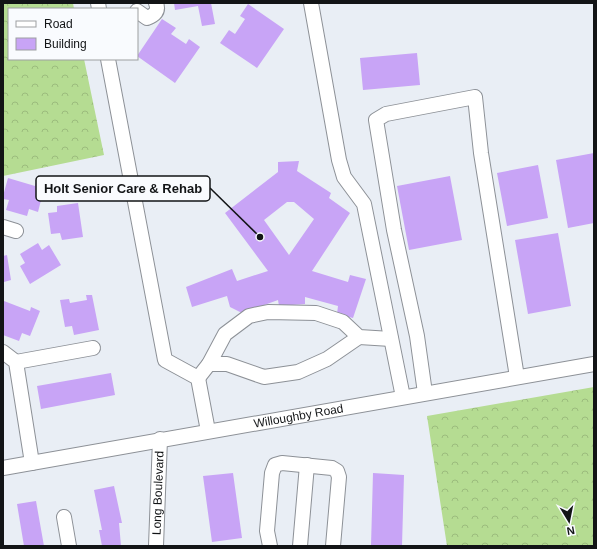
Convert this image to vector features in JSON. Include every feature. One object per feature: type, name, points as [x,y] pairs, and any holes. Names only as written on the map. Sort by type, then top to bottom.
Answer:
[{"type":"street","points":[[138,11],[147,18],[152,16],[157,13],[158,8],[156,3]]},
{"type":"street","points":[[311,3],[338,160],[344,177],[364,204],[403,397]]},
{"type":"street","points":[[108,60],[165,360],[198,378]]},
{"type":"street","points":[[425,393],[417,336],[394,230],[376,120],[386,114],[475,97],[481,153],[518,377]]},
{"type":"street","points":[[3,227],[16,231]]},
{"type":"street","points":[[208,431],[198,378],[209,364],[225,334],[249,316],[268,312],[316,312],[343,322],[359,337]]},
{"type":"street","points":[[209,364],[227,364],[264,377],[298,372],[327,359],[359,337],[391,339]]},
{"type":"street","points":[[16,362],[93,348]]},
{"type":"street","points":[[3,352],[16,362],[32,463]]},
{"type":"street","name":"Willoughby Road","points":[[3,468],[160,439],[594,364]]},
{"type":"street","name":"Long Boulevard","points":[[156,546],[160,439]]},
{"type":"street","points":[[270,546],[267,531],[272,473],[275,465],[282,463],[332,468],[337,471],[339,477],[333,546]]},
{"type":"street","points":[[300,546],[307,466]]},
{"type":"street","points":[[64,517],[69,546]]},
{"type":"green space","points":[[3,3],[73,3],[74,8],[8,8],[8,60],[84,60],[104,155],[3,176]]},
{"type":"green space","points":[[594,387],[594,546],[447,546],[427,416]]},
{"type":"building","points":[[174,3],[211,3],[215,24],[202,26],[198,6],[175,10]]},
{"type":"building","points":[[248,4],[284,29],[257,68],[220,43],[229,30],[235,34],[245,19],[240,16]]},
{"type":"building","points":[[162,19],[176,28],[171,34],[186,44],[189,39],[200,47],[175,83],[138,57]]},
{"type":"building","points":[[417,53],[420,85],[363,90],[360,58]]},
{"type":"building","points":[[594,153],[594,223],[568,228],[556,160]]},
{"type":"building","points":[[299,161],[297,171],[331,193],[329,198],[350,213],[312,271],[348,282],[350,275],[366,279],[353,318],[337,314],[338,306],[305,297],[305,304],[279,306],[278,300],[242,313],[230,307],[227,296],[192,307],[186,287],[232,269],[237,281],[268,271],[225,213],[278,172],[278,162]],"holes":[[[287,202],[294,202],[314,219],[289,255],[264,220]]]},
{"type":"building","points":[[538,165],[548,218],[507,226],[497,173]]},
{"type":"building","points":[[450,176],[462,240],[409,250],[397,186]]},
{"type":"building","points":[[8,178],[35,186],[36,182],[45,184],[38,212],[29,209],[27,216],[6,210],[9,200],[3,199],[3,196]]},
{"type":"building","points":[[78,203],[83,237],[62,240],[60,233],[51,234],[48,213],[57,212],[57,206]]},
{"type":"building","points":[[558,233],[571,306],[528,314],[515,240]]},
{"type":"building","points":[[38,243],[42,250],[49,245],[61,265],[30,284],[20,266],[25,263],[20,254]]},
{"type":"building","points":[[7,255],[11,280],[4,282],[3,256]]},
{"type":"building","points":[[86,295],[92,295],[99,330],[74,335],[72,326],[65,327],[60,300],[69,299],[70,303],[87,300]]},
{"type":"building","points":[[4,301],[30,311],[31,307],[40,311],[30,336],[22,333],[19,341],[3,335]]},
{"type":"building","points":[[111,373],[115,395],[41,409],[37,386]]},
{"type":"building","points":[[233,473],[242,538],[212,542],[203,476]]},
{"type":"building","points":[[373,473],[404,475],[402,546],[371,546]]},
{"type":"building","points":[[114,486],[122,523],[119,523],[121,546],[102,546],[99,530],[102,530],[94,490]]},
{"type":"building","points":[[36,501],[44,546],[24,546],[17,504]]},
{"type":"place","name":"Holt Senior Care & Rehab","points":[[260,237]]}]
